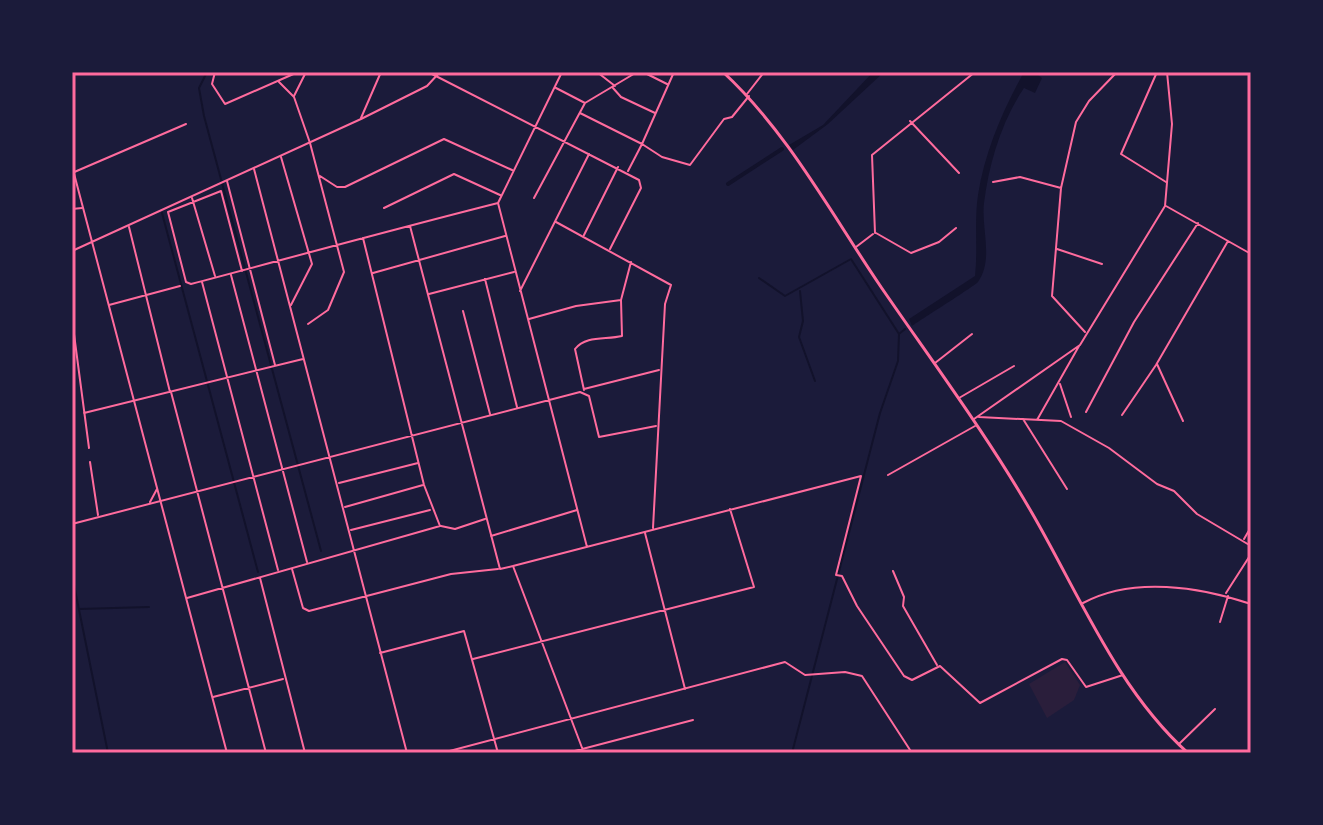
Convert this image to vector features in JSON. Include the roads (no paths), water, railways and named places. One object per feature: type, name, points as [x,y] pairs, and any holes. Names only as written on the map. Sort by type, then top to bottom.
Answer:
[{"type":"main road","points":[[723,72],[748,95],[958,399],[975,418],[976,425],[1019,491],[1124,675],[1146,709],[1188,753]]},
{"type":"street","points":[[215,72],[212,84],[225,104],[298,72]]},
{"type":"street","points":[[294,97],[306,72]]},
{"type":"street","points":[[361,119],[381,72]]},
{"type":"street","points":[[428,72],[639,180],[641,188],[610,251]]},
{"type":"street","points":[[440,72],[427,86],[169,211],[167,216],[186,282],[231,274],[498,203]]},
{"type":"street","points":[[562,72],[498,203],[587,547]]},
{"type":"street","points":[[597,72],[614,86],[621,97],[656,113]]},
{"type":"street","points":[[534,198],[585,103],[637,72]]},
{"type":"street","points":[[643,72],[668,85]]},
{"type":"street","points":[[627,172],[674,72]]},
{"type":"street","points":[[579,112],[687,166],[724,119],[732,117],[764,72]]},
{"type":"street","points":[[875,233],[870,159],[910,121],[975,72]]},
{"type":"street","points":[[1086,332],[1052,296],[1061,188],[1079,115],[1117,72]]},
{"type":"street","points":[[1157,72],[1121,157],[1167,183]]},
{"type":"street","points":[[1037,420],[1086,332],[1165,206],[1172,124],[1167,72]]},
{"type":"street","points":[[279,82],[294,97],[310,143],[344,272],[324,314],[308,324]]},
{"type":"street","points":[[555,88],[585,103]]},
{"type":"street","points":[[910,121],[959,173]]},
{"type":"street","points":[[73,173],[186,124]]},
{"type":"street","points":[[318,174],[337,187],[345,187],[444,139],[513,171]]},
{"type":"street","points":[[520,291],[590,153]]},
{"type":"street","points":[[281,156],[311,269],[291,305]]},
{"type":"street","points":[[72,166],[227,753]]},
{"type":"street","points":[[583,237],[618,167]]},
{"type":"street","points":[[254,168],[407,753]]},
{"type":"street","points":[[384,208],[454,174],[501,196]]},
{"type":"street","points":[[993,182],[1020,177],[1061,188]]},
{"type":"street","points":[[226,182],[246,270]]},
{"type":"street","points":[[72,251],[192,200],[222,192],[273,365]]},
{"type":"street","points":[[192,200],[216,277]]},
{"type":"street","points":[[1165,206],[1251,254]]},
{"type":"street","points":[[72,209],[83,208]]},
{"type":"street","points":[[556,222],[631,261],[671,287],[665,304],[660,370],[653,530]]},
{"type":"street","points":[[1086,412],[1134,322],[1198,223]]},
{"type":"street","points":[[410,226],[500,569]]},
{"type":"street","points":[[129,227],[266,753]]},
{"type":"street","points":[[875,233],[911,253],[939,242],[956,228]]},
{"type":"street","points":[[855,248],[875,233]]},
{"type":"street","points":[[372,273],[505,236]]},
{"type":"street","points":[[363,238],[418,463],[431,510],[440,526]]},
{"type":"street","points":[[1122,415],[1157,363],[1228,241]]},
{"type":"street","points":[[1056,248],[1102,264]]},
{"type":"street","points":[[631,261],[621,300],[622,336],[588,341],[575,349],[599,437],[656,426]]},
{"type":"street","points":[[427,294],[514,272]]},
{"type":"street","points":[[231,274],[307,563]]},
{"type":"street","points":[[485,279],[517,408]]},
{"type":"street","points":[[202,281],[278,571]]},
{"type":"street","points":[[109,305],[180,286]]},
{"type":"street","points":[[528,319],[576,306],[621,300]]},
{"type":"street","points":[[463,311],[490,415]]},
{"type":"street","points":[[72,319],[89,448]]},
{"type":"street","points":[[934,363],[972,334]]},
{"type":"street","points":[[975,418],[1080,345]]},
{"type":"street","points":[[84,413],[304,359]]},
{"type":"street","points":[[1157,363],[1183,421]]},
{"type":"street","points":[[958,399],[1014,366]]},
{"type":"street","points":[[72,524],[660,370]]},
{"type":"street","points":[[1060,381],[1071,417]]},
{"type":"street","points":[[975,418],[1061,421],[1109,448],[1157,484],[1174,491],[1197,514],[1251,546]]},
{"type":"street","points":[[1023,419],[1067,489]]},
{"type":"street","points":[[888,475],[976,425]]},
{"type":"street","points":[[90,462],[98,517]]},
{"type":"street","points":[[338,483],[418,463]]},
{"type":"street","points":[[292,568],[305,610],[451,574],[513,566],[861,476],[839,576],[904,676],[912,680],[937,665]]},
{"type":"street","points":[[344,507],[424,485]]},
{"type":"street","points":[[150,502],[157,488]]},
{"type":"street","points":[[473,659],[754,587],[730,509]]},
{"type":"street","points":[[350,530],[431,510]]},
{"type":"street","points":[[491,536],[578,510]]},
{"type":"street","points":[[185,598],[440,526],[455,529],[487,519]]},
{"type":"street","points":[[1243,540],[1251,527]]},
{"type":"street","points":[[644,532],[685,689]]},
{"type":"street","points":[[1220,622],[1226,596],[1251,554]]},
{"type":"street","points":[[513,566],[583,751]]},
{"type":"street","points":[[893,571],[904,597],[903,606],[937,665],[958,679],[980,703],[1062,659],[1067,660],[1086,687],[1124,675]]},
{"type":"street","points":[[260,577],[283,679],[305,753]]},
{"type":"street","points":[[1083,603],[1095,596],[1132,588],[1194,589],[1251,604]]},
{"type":"street","points":[[380,653],[464,631],[498,753]]},
{"type":"street","points":[[442,753],[785,662],[791,663],[801,674],[814,676],[845,672],[862,676],[912,753]]},
{"type":"street","points":[[212,697],[283,679]]},
{"type":"street","points":[[1179,745],[1215,709]]},
{"type":"street","points":[[567,753],[693,720]]},
{"type":"waterway","points":[[207,72],[199,88],[204,116],[321,551]]},
{"type":"waterway","points":[[728,184],[782,149]]},
{"type":"waterway","points":[[162,213],[258,572]]},
{"type":"waterway","points":[[759,278],[785,296],[851,259],[899,334],[905,329]]},
{"type":"waterway","points":[[800,291],[803,321],[799,337],[815,381]]},
{"type":"waterway","points":[[792,753],[880,413],[898,361],[899,334]]},
{"type":"waterway","points":[[72,575],[108,753]]},
{"type":"waterway","points":[[79,609],[149,607]]}]
